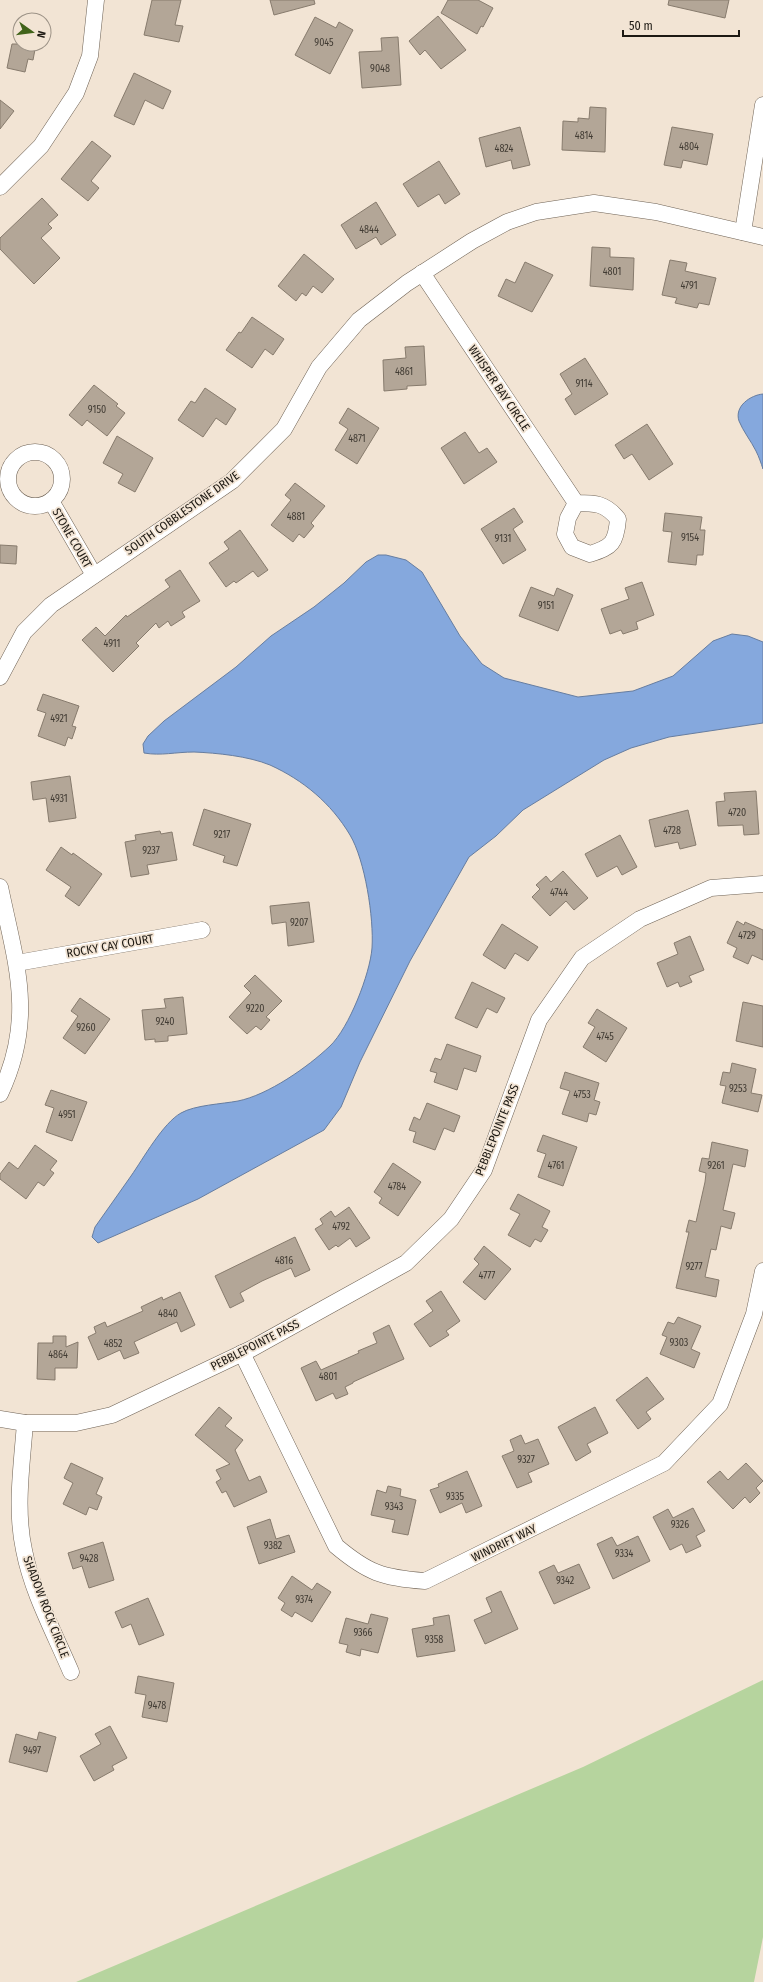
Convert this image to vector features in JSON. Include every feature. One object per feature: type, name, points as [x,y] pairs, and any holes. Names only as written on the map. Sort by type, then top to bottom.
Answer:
[{"type":"street","points":[[0,187],[41,146],[76,93],[90,56],[96,0]]},
{"type":"street","points":[[743,232],[763,105]]},
{"type":"street","name":"SOUTH COBBLESTONE DRIVE","points":[[0,678],[24,632],[51,605],[232,481],[284,429],[319,367],[359,320],[422,273],[472,241],[507,222],[536,212],[594,203],[656,212],[763,237]]},
{"type":"street","name":"WHISPER BAY CIRCLE","points":[[422,273],[576,503]]},
{"type":"street","name":"STONE COURT","points":[[51,500],[94,575]]},
{"type":"street","name":"PEBBLEPOINTE PASS","points":[[0,1419],[25,1422],[76,1423],[112,1415],[242,1353],[406,1263],[451,1219],[484,1170],[540,1020],[582,958],[640,919],[711,888],[763,884]]},
{"type":"street","points":[[0,887],[17,963],[21,996],[19,1034],[11,1066],[0,1094]]},
{"type":"street","name":"ROCKY CAY COURT","points":[[17,963],[202,930]]},
{"type":"street","name":"WINDRIFT WAY","points":[[242,1353],[336,1546],[357,1564],[371,1571],[398,1579],[425,1581],[664,1463],[720,1404],[754,1314],[763,1271]]},
{"type":"street","name":"SHADOW ROCK CIRCLE","points":[[25,1422],[20,1504],[23,1549],[32,1578],[71,1672]]},
{"type":"green space","points":[[763,1680],[763,1937],[754,1982],[76,1982],[583,1767]]},
{"type":"water","points":[[763,394],[763,469],[756,451],[741,425],[738,416],[741,406],[745,402],[753,397]]},
{"type":"water","points":[[378,555],[386,555],[406,560],[422,572],[460,636],[482,664],[504,678],[578,697],[633,691],[673,676],[713,641],[732,634],[748,636],[763,642],[763,723],[669,737],[631,748],[604,760],[523,810],[496,836],[469,857],[410,961],[360,1062],[341,1107],[324,1130],[198,1199],[98,1243],[92,1237],[95,1227],[160,1133],[174,1118],[187,1110],[194,1108],[250,1098],[287,1079],[311,1063],[337,1038],[351,1014],[363,986],[372,948],[372,921],[364,874],[360,859],[350,835],[325,803],[305,785],[282,771],[261,762],[242,757],[212,753],[194,752],[150,754],[144,753],[143,744],[148,736],[164,721],[236,667],[271,636],[314,607],[344,583],[366,562]]},
{"type":"building","points":[[152,0],[181,0],[175,25],[183,26],[179,42],[144,35]]},
{"type":"building","points":[[270,0],[314,0],[315,4],[274,15]]},
{"type":"building","points":[[448,0],[478,0],[493,8],[483,27],[481,26],[477,34],[441,13]]},
{"type":"building","points":[[669,0],[729,0],[725,18],[668,5]]},
{"type":"building","points":[[438,16],[466,50],[441,69],[425,50],[420,55],[409,41]]},
{"type":"building","points":[[315,17],[336,28],[339,22],[353,30],[330,74],[295,55]]},
{"type":"building","points":[[398,37],[401,85],[362,88],[359,52],[382,51],[381,38]]},
{"type":"building","points":[[12,44],[12,52],[34,52],[33,60],[28,59],[25,72],[7,68]]},
{"type":"building","points":[[134,73],[171,91],[163,109],[145,100],[134,125],[114,116]]},
{"type":"building","points":[[0,100],[14,111],[0,129]]},
{"type":"building","points":[[590,107],[606,108],[605,152],[562,150],[563,121],[578,122],[578,118],[589,119]]},
{"type":"building","points":[[520,127],[530,165],[513,169],[511,160],[486,167],[479,138]]},
{"type":"building","points":[[672,127],[713,134],[707,165],[683,160],[681,168],[664,165]]},
{"type":"building","points":[[92,141],[111,156],[91,181],[99,188],[88,201],[61,179]]},
{"type":"building","points":[[439,161],[460,194],[445,204],[439,194],[418,207],[403,184]]},
{"type":"building","points":[[42,198],[58,215],[48,224],[52,228],[41,238],[60,258],[34,284],[0,249],[0,238]]},
{"type":"building","points":[[376,202],[396,235],[381,245],[376,237],[356,249],[341,225]]},
{"type":"building","points":[[592,247],[610,248],[610,257],[634,258],[633,290],[590,286]]},
{"type":"building","points":[[304,254],[334,279],[322,293],[313,286],[306,296],[302,293],[296,301],[278,286]]},
{"type":"building","points":[[670,260],[687,263],[685,271],[716,278],[709,305],[699,303],[697,308],[675,303],[677,298],[662,295]]},
{"type":"building","points":[[525,262],[553,275],[532,312],[498,296],[506,279],[515,283]]},
{"type":"building","points":[[252,317],[284,339],[273,355],[265,349],[252,368],[226,350],[239,332],[241,333]]},
{"type":"building","points":[[424,346],[426,385],[407,386],[407,389],[384,391],[383,360],[406,358],[405,347]]},
{"type":"building","points":[[585,358],[608,394],[575,415],[565,399],[572,394],[560,374]]},
{"type":"building","points":[[94,385],[118,404],[116,406],[125,413],[107,436],[87,420],[82,426],[69,415]]},
{"type":"building","points":[[205,388],[236,409],[226,425],[216,418],[203,437],[178,420],[191,401],[195,403]]},
{"type":"building","points":[[348,408],[379,428],[357,464],[335,450],[348,429],[339,423]]},
{"type":"building","points":[[647,424],[673,464],[649,480],[632,454],[624,459],[615,445]]},
{"type":"building","points":[[465,432],[479,453],[487,448],[497,462],[464,484],[441,448]]},
{"type":"building","points":[[117,436],[153,458],[135,492],[118,483],[123,474],[103,463]]},
{"type":"building","points":[[295,483],[325,506],[311,523],[314,526],[304,538],[299,534],[293,542],[271,525],[291,500],[285,495]]},
{"type":"building","points":[[514,508],[523,522],[513,529],[526,550],[503,564],[481,529]]},
{"type":"building","points":[[665,513],[702,517],[700,530],[705,530],[703,555],[697,555],[696,565],[668,562],[672,532],[663,531]]},
{"type":"building","points":[[240,530],[268,570],[258,577],[253,571],[236,583],[234,581],[226,587],[209,563],[229,549],[224,542]]},
{"type":"building","points":[[0,545],[17,546],[16,564],[0,563]]},
{"type":"building","points":[[180,570],[200,601],[182,612],[185,617],[171,626],[168,621],[159,628],[156,623],[136,643],[139,646],[113,672],[82,640],[96,627],[105,636],[126,615],[127,617],[170,587],[165,580]]},
{"type":"building","points":[[642,582],[654,615],[636,622],[638,629],[623,634],[621,630],[610,634],[601,609],[629,599],[625,588]]},
{"type":"building","points":[[531,587],[554,596],[557,588],[573,595],[558,631],[519,616]]},
{"type":"building","points":[[43,694],[79,706],[72,726],[76,727],[72,739],[68,737],[65,746],[38,736],[46,713],[37,710]]},
{"type":"building","points":[[70,776],[76,818],[49,822],[46,798],[33,800],[31,782]]},
{"type":"building","points":[[756,791],[759,834],[744,835],[743,825],[718,826],[716,802],[725,801],[724,793]]},
{"type":"building","points":[[204,809],[251,824],[237,866],[223,862],[225,856],[193,845]]},
{"type":"building","points":[[688,810],[696,845],[680,849],[678,842],[655,847],[649,820]]},
{"type":"building","points":[[160,831],[161,834],[172,832],[177,860],[147,865],[149,874],[131,877],[125,842],[136,840],[135,835]]},
{"type":"building","points":[[620,835],[637,867],[622,875],[617,866],[597,877],[585,854]]},
{"type":"building","points":[[61,847],[72,855],[73,853],[102,874],[79,906],[65,896],[71,887],[46,870]]},
{"type":"building","points":[[563,871],[588,898],[574,910],[566,901],[550,916],[532,897],[540,889],[536,885],[546,876],[551,882]]},
{"type":"building","points":[[309,902],[314,942],[288,946],[286,922],[272,924],[270,906]]},
{"type":"building","points":[[737,921],[744,925],[745,922],[763,930],[763,960],[752,955],[748,964],[733,957],[737,948],[727,943]]},
{"type":"building","points":[[502,924],[538,947],[528,961],[515,953],[505,969],[483,955]]},
{"type":"building","points":[[690,936],[704,970],[689,976],[692,982],[680,987],[678,982],[667,987],[657,963],[678,954],[674,943]]},
{"type":"building","points":[[255,975],[282,1001],[266,1017],[270,1020],[261,1030],[256,1026],[247,1034],[229,1017],[251,993],[244,986]]},
{"type":"building","points":[[472,982],[505,998],[497,1013],[487,1008],[477,1028],[455,1018]]},
{"type":"building","points":[[183,997],[187,1034],[168,1036],[168,1041],[155,1042],[155,1039],[145,1040],[142,1010],[166,1008],[164,999]]},
{"type":"building","points":[[80,998],[110,1019],[85,1054],[63,1038],[78,1016],[71,1011]]},
{"type":"building","points":[[743,1002],[763,1006],[763,1047],[736,1041]]},
{"type":"building","points":[[597,1009],[627,1028],[606,1062],[583,1047],[595,1027],[588,1023]]},
{"type":"building","points":[[447,1044],[481,1056],[476,1072],[464,1068],[457,1090],[434,1082],[437,1073],[430,1071],[435,1058],[441,1060]]},
{"type":"building","points":[[732,1063],[756,1069],[751,1093],[762,1095],[758,1112],[722,1103],[726,1086],[720,1085],[723,1072],[730,1073]]},
{"type":"building","points":[[565,1072],[599,1083],[594,1100],[600,1102],[596,1115],[589,1113],[587,1122],[562,1114],[570,1091],[560,1088]]},
{"type":"building","points":[[51,1090],[87,1102],[72,1141],[46,1132],[54,1108],[45,1105]]},
{"type":"building","points":[[427,1103],[460,1116],[454,1132],[444,1128],[435,1150],[413,1142],[416,1132],[409,1130],[414,1117],[420,1120]]},
{"type":"building","points":[[543,1135],[577,1147],[563,1186],[538,1177],[546,1154],[537,1151]]},
{"type":"building","points":[[712,1142],[748,1150],[745,1167],[733,1164],[723,1210],[735,1213],[731,1229],[721,1226],[716,1250],[711,1249],[705,1277],[719,1280],[716,1297],[676,1288],[689,1232],[686,1232],[689,1220],[696,1222],[705,1182],[706,1173],[699,1171],[702,1158],[709,1159]]},
{"type":"building","points":[[35,1145],[57,1161],[50,1170],[54,1173],[44,1186],[38,1182],[26,1199],[0,1179],[0,1174],[9,1162],[18,1169]]},
{"type":"building","points":[[393,1163],[421,1182],[398,1216],[379,1203],[382,1198],[374,1192]]},
{"type":"building","points":[[518,1194],[550,1211],[542,1227],[548,1230],[541,1242],[535,1239],[530,1247],[508,1235],[520,1214],[510,1209]]},
{"type":"building","points":[[349,1207],[370,1238],[356,1247],[350,1238],[338,1247],[336,1245],[329,1250],[315,1229],[323,1224],[320,1219],[331,1211],[335,1217]]},
{"type":"building","points":[[295,1237],[310,1270],[295,1277],[291,1268],[262,1281],[240,1293],[244,1301],[230,1308],[215,1276]]},
{"type":"building","points":[[484,1246],[511,1269],[485,1300],[463,1282],[479,1264],[474,1259]]},
{"type":"building","points":[[441,1291],[460,1321],[446,1331],[449,1335],[430,1347],[414,1324],[433,1311],[426,1301]]},
{"type":"building","points":[[180,1292],[195,1325],[181,1332],[177,1322],[134,1342],[139,1353],[124,1359],[120,1350],[98,1360],[88,1337],[96,1333],[94,1327],[105,1322],[107,1327],[143,1311],[141,1307],[162,1297],[163,1300]]},
{"type":"building","points":[[678,1317],[701,1326],[691,1349],[700,1353],[694,1368],[660,1354],[667,1337],[662,1335],[668,1322],[674,1324]]},
{"type":"building","points":[[389,1325],[404,1359],[345,1387],[348,1394],[336,1399],[333,1393],[316,1401],[301,1368],[316,1361],[321,1370],[359,1353],[358,1351],[377,1343],[373,1333]]},
{"type":"building","points":[[53,1336],[66,1336],[66,1347],[78,1342],[77,1368],[55,1368],[55,1380],[37,1379],[38,1343],[53,1343]]},
{"type":"building","points":[[647,1377],[664,1399],[646,1412],[651,1419],[638,1429],[616,1400]]},
{"type":"building","points":[[219,1407],[232,1418],[225,1426],[243,1440],[235,1450],[249,1481],[260,1476],[267,1492],[234,1507],[226,1491],[222,1493],[216,1482],[221,1479],[216,1470],[230,1464],[195,1435]]},
{"type":"building","points":[[595,1407],[608,1433],[587,1444],[591,1452],[576,1461],[558,1427]]},
{"type":"building","points":[[521,1435],[525,1444],[538,1439],[549,1464],[528,1473],[532,1482],[517,1488],[502,1456],[514,1451],[510,1440]]},
{"type":"building","points":[[71,1463],[103,1478],[96,1494],[102,1497],[97,1510],[89,1507],[86,1515],[63,1504],[73,1483],[64,1478]]},
{"type":"building","points":[[746,1463],[763,1481],[756,1488],[760,1493],[750,1503],[745,1497],[733,1509],[707,1482],[720,1471],[728,1480]]},
{"type":"building","points":[[467,1471],[482,1506],[466,1513],[462,1503],[440,1513],[430,1490],[439,1487],[438,1484]]},
{"type":"building","points":[[388,1486],[401,1489],[400,1496],[416,1500],[408,1535],[392,1532],[395,1520],[371,1515],[377,1490],[386,1493]]},
{"type":"building","points":[[693,1508],[705,1531],[696,1536],[701,1546],[686,1553],[682,1544],[670,1550],[653,1517],[668,1509],[673,1518]]},
{"type":"building","points":[[270,1519],[276,1539],[289,1535],[295,1552],[259,1564],[247,1527]]},
{"type":"building","points":[[638,1536],[650,1561],[613,1579],[597,1544],[612,1537],[617,1546]]},
{"type":"building","points":[[103,1542],[114,1580],[89,1588],[82,1566],[73,1569],[68,1553]]},
{"type":"building","points":[[579,1564],[590,1588],[554,1604],[539,1572],[554,1565],[558,1573]]},
{"type":"building","points":[[292,1576],[312,1590],[317,1583],[331,1592],[312,1622],[295,1612],[292,1617],[281,1610],[285,1603],[278,1598]]},
{"type":"building","points":[[501,1591],[518,1629],[485,1644],[474,1620],[492,1612],[486,1598]]},
{"type":"building","points":[[148,1598],[164,1635],[139,1645],[131,1624],[122,1628],[115,1612]]},
{"type":"building","points":[[371,1614],[388,1618],[378,1653],[361,1649],[360,1656],[346,1652],[348,1645],[339,1643],[346,1618],[368,1624]]},
{"type":"building","points":[[449,1615],[455,1651],[417,1657],[412,1629],[434,1625],[433,1618]]},
{"type":"building","points":[[138,1676],[174,1683],[167,1722],[142,1717],[146,1695],[135,1693]]},
{"type":"building","points":[[110,1726],[127,1758],[112,1766],[114,1770],[94,1781],[80,1756],[101,1744],[95,1734]]},
{"type":"building","points":[[39,1732],[56,1737],[47,1772],[9,1762],[16,1734],[37,1740]]}]
